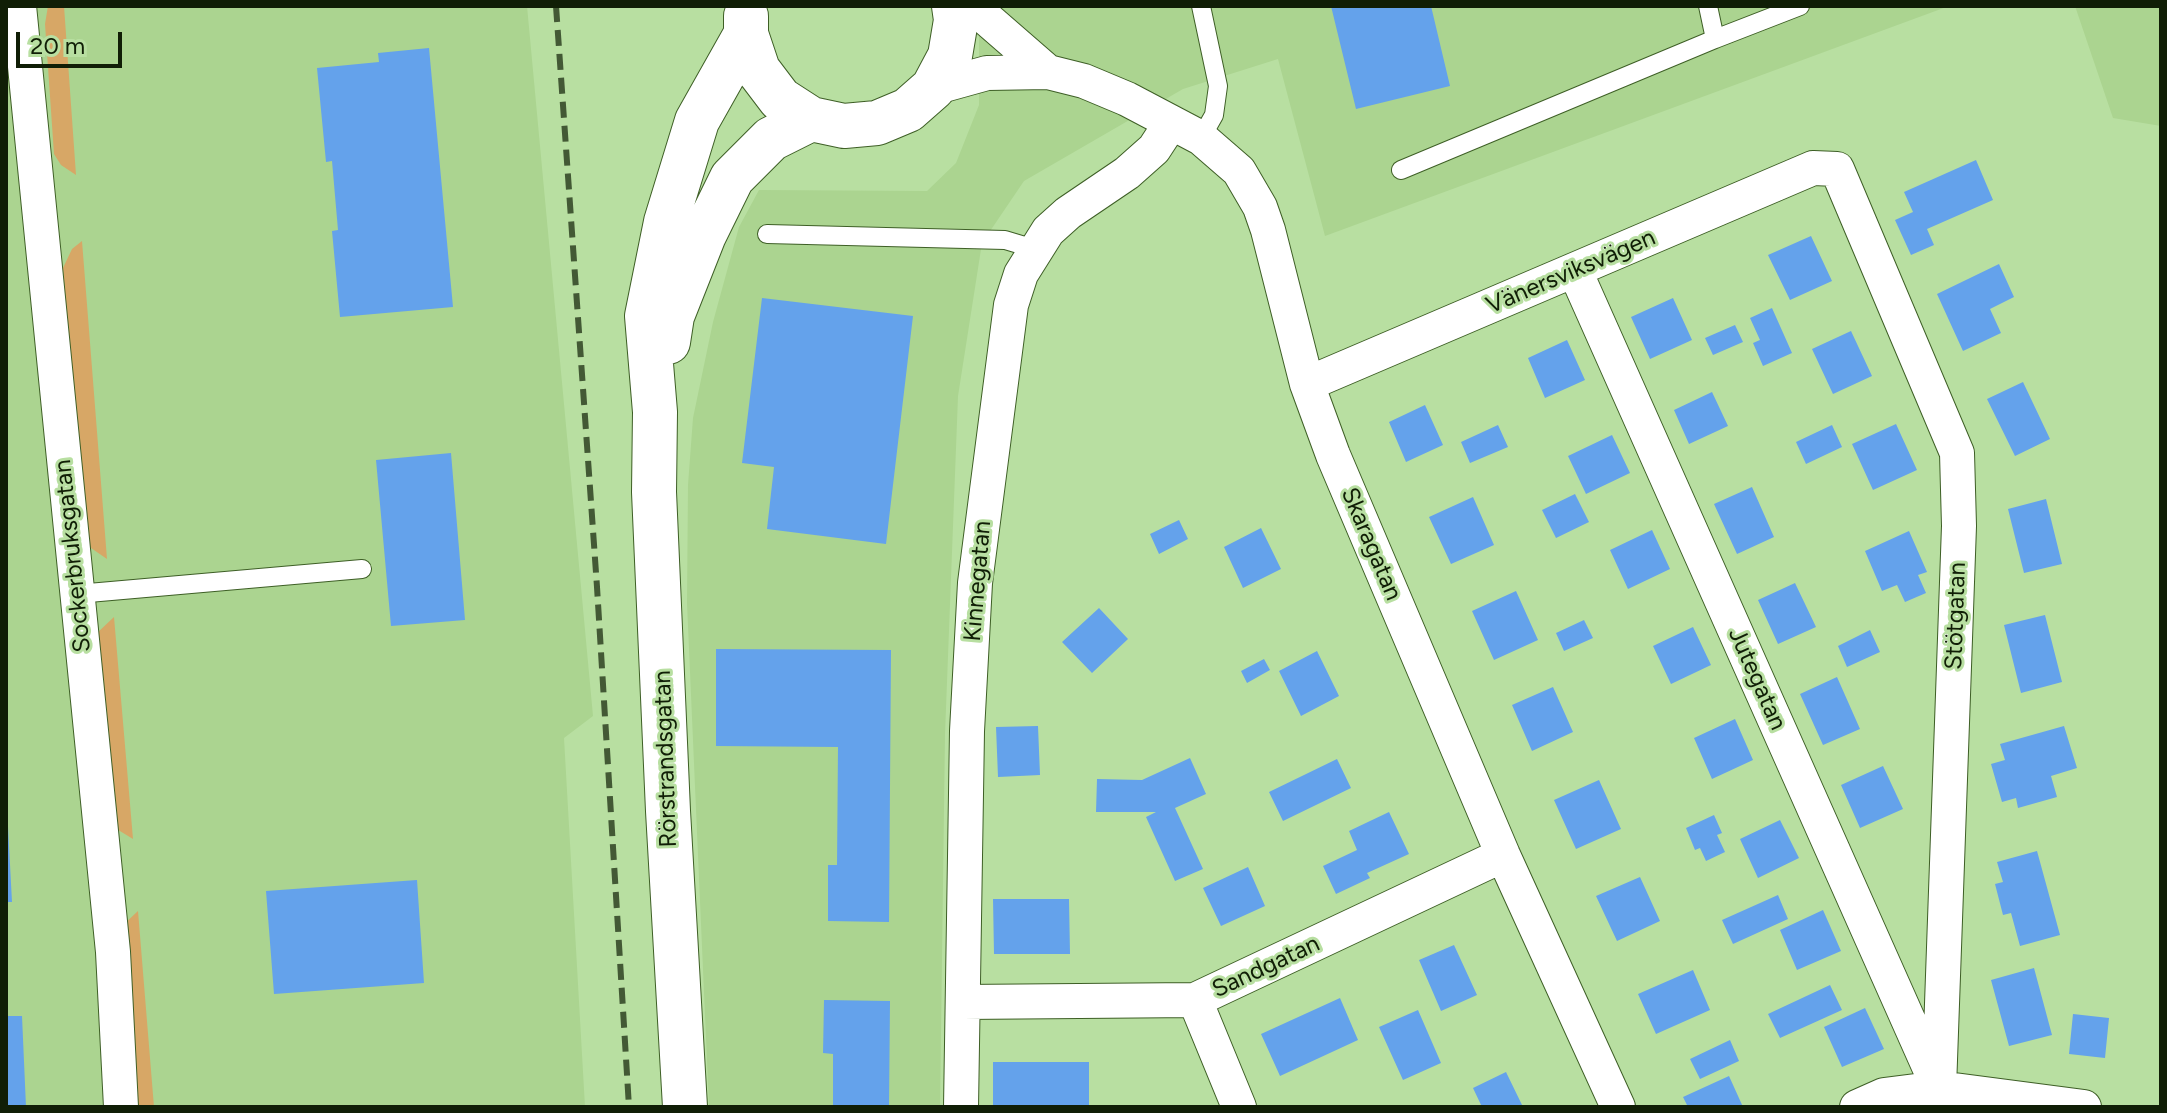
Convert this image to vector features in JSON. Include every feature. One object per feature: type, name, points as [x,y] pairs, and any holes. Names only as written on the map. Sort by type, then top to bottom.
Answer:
[{"type":"main road","name":"Rörstrandsgatan","points":[[746,20],[758,70],[780,99],[811,119],[844,126],[877,123],[908,110],[933,88],[950,56],[956,20],[954,6]]},
{"type":"main road","name":"Rörstrandsgatan","points":[[685,1107],[654,492],[655,412],[647,316],[666,222],[697,121],[746,20]]},
{"type":"main road","name":"Rörstrandsgatan","points":[[655,412],[672,316],[704,235],[732,178],[771,139],[811,119]]},
{"type":"street","name":"Sockerbruksgatan","points":[[19,6],[113,952],[121,1107]]},
{"type":"street","name":"Skaragatan","points":[[972,6],[1048,72]]},
{"type":"street","name":"Skaragatan","points":[[933,88],[987,73],[1048,72],[1084,81],[1186,130],[1239,171],[1260,207],[1307,384],[1333,455],[1503,855],[1618,1107]]},
{"type":"street","name":"Kinnegatan","points":[[961,1107],[967,731],[975,583],[1011,305],[1035,249],[1068,213],[1186,130]]},
{"type":"street","name":"Vänersviksvägen","points":[[1307,384],[1813,168],[1837,169]]},
{"type":"street","name":"Stötgatan","points":[[1837,169],[1957,453],[1959,526],[1939,1088]]},
{"type":"street","name":"Jutegatan","points":[[1575,271],[1939,1088]]},
{"type":"street","name":"Sandgatan","points":[[963,1002],[1195,1000],[1503,855]]},
{"type":"street","points":[[1195,1000],[1239,1107]]},
{"type":"street","points":[[1857,1107],[1884,1095],[1939,1088],[2084,1107]]},
{"type":"lane","points":[[1186,130],[1214,115],[1218,86],[1201,6]]},
{"type":"lane","points":[[1708,6],[1715,39]]},
{"type":"lane","points":[[1401,170],[1800,6]]},
{"type":"lane","points":[[767,234],[1005,240],[1035,249]]},
{"type":"lane","points":[[77,594],[362,569]]},
{"type":"shaded area","points":[[6,6],[527,6],[593,716],[564,738],[585,1107],[6,1107]]},
{"type":"shaded area","points":[[48,6],[64,6],[76,175],[61,165],[54,154],[45,24]]},
{"type":"shaded area","points":[[979,6],[1949,6],[1325,236],[1278,59],[1183,89],[1024,181],[982,243],[958,396],[945,734],[940,1107],[709,1107],[687,603],[688,485],[693,418],[713,322],[739,227],[759,190],[927,191],[956,163],[979,105]]},
{"type":"shaded area","points":[[2075,6],[2161,6],[2161,126],[2113,118]]},
{"type":"shaded area","points":[[82,241],[107,559],[91,548],[86,539],[63,268],[72,249]]},
{"type":"shaded area","points":[[114,617],[133,839],[115,828],[96,634]]},
{"type":"shaded area","points":[[138,911],[154,1107],[131,1107],[121,927]]},
{"type":"building","points":[[1331,6],[1431,6],[1450,86],[1356,109]]},
{"type":"building","points":[[429,48],[453,307],[340,317],[332,231],[338,230],[332,161],[326,162],[317,68],[379,62],[378,53]]},
{"type":"building","points":[[1976,160],[1993,200],[1927,229],[1934,245],[1911,255],[1895,220],[1913,212],[1904,192]]},
{"type":"building","points":[[1811,236],[1832,281],[1790,300],[1768,255]]},
{"type":"building","points":[[1999,264],[2014,297],[1990,309],[2001,333],[1963,351],[1937,294]]},
{"type":"building","points":[[762,298],[913,316],[886,544],[767,529],[774,467],[742,463]]},
{"type":"building","points":[[1673,298],[1692,340],[1650,359],[1631,317]]},
{"type":"building","points":[[1772,308],[1792,353],[1763,366],[1753,343],[1760,340],[1750,318]]},
{"type":"building","points":[[1735,325],[1743,342],[1713,355],[1705,338]]},
{"type":"building","points":[[1851,331],[1872,376],[1833,394],[1812,349]]},
{"type":"building","points":[[1567,340],[1585,380],[1545,398],[1528,358]]},
{"type":"building","points":[[2023,382],[2050,439],[2015,456],[1987,399]]},
{"type":"building","points":[[1712,392],[1728,426],[1689,444],[1674,410]]},
{"type":"building","points":[[1425,405],[1443,445],[1406,462],[1389,422]]},
{"type":"building","points":[[1896,424],[1917,470],[1873,490],[1852,444]]},
{"type":"building","points":[[1498,425],[1508,447],[1470,463],[1461,442]]},
{"type":"building","points":[[1832,425],[1842,447],[1806,464],[1796,442]]},
{"type":"building","points":[[1612,435],[1630,473],[1586,494],[1568,456]]},
{"type":"building","points":[[451,453],[465,620],[391,626],[376,460]]},
{"type":"building","points":[[1752,487],[1774,537],[1737,554],[1714,504]]},
{"type":"building","points":[[1575,494],[1589,522],[1556,538],[1542,510]]},
{"type":"building","points":[[1473,497],[1494,545],[1451,564],[1429,517]]},
{"type":"building","points":[[2046,499],[2062,564],[2024,573],[2008,509]]},
{"type":"building","points":[[1179,520],[1188,539],[1159,554],[1150,534]]},
{"type":"building","points":[[1261,528],[1281,569],[1243,588],[1224,547]]},
{"type":"building","points":[[1652,530],[1670,569],[1628,589],[1610,550]]},
{"type":"building","points":[[1909,531],[1927,572],[1918,575],[1926,593],[1905,602],[1897,585],[1882,591],[1865,551]]},
{"type":"building","points":[[1795,583],[1816,627],[1778,644],[1758,600]]},
{"type":"building","points":[[1516,591],[1538,640],[1494,660],[1472,611]]},
{"type":"building","points":[[1099,608],[1128,639],[1092,673],[1062,642]]},
{"type":"building","points":[[2045,615],[2062,682],[2021,693],[2004,625]]},
{"type":"building","points":[[1584,620],[1593,638],[1564,651],[1556,633]]},
{"type":"building","points":[[1693,627],[1711,665],[1671,684],[1653,646]]},
{"type":"building","points":[[1870,630],[1880,652],[1847,667],[1838,646]]},
{"type":"building","points":[[716,649],[891,650],[889,922],[828,921],[828,865],[837,865],[838,747],[716,746]]},
{"type":"building","points":[[1317,651],[1339,696],[1301,716],[1279,671]]},
{"type":"building","points":[[1264,659],[1270,670],[1247,683],[1241,671]]},
{"type":"building","points":[[1837,677],[1860,729],[1823,745],[1800,694]]},
{"type":"building","points":[[1553,687],[1573,732],[1532,751],[1512,705]]},
{"type":"building","points":[[1735,719],[1753,760],[1712,779],[1694,738]]},
{"type":"building","points":[[1038,726],[1040,775],[998,777],[996,727]]},
{"type":"building","points":[[2064,726],[2077,768],[2051,776],[2057,797],[2018,808],[2016,798],[2002,802],[1991,764],[2005,760],[2000,744]]},
{"type":"building","points":[[1190,758],[1206,794],[1175,808],[1203,869],[1175,881],[1146,817],[1156,812],[1096,812],[1097,779],[1142,780]]},
{"type":"building","points":[[1337,759],[1351,788],[1283,821],[1269,792]]},
{"type":"building","points":[[1883,766],[1903,809],[1860,828],[1841,785]]},
{"type":"building","points":[[1599,780],[1621,829],[1576,849],[1554,800]]},
{"type":"building","points":[[6,789],[12,902],[6,902]]},
{"type":"building","points":[[1389,812],[1409,854],[1367,873],[1370,878],[1336,894],[1323,866],[1357,850],[1349,831]]},
{"type":"building","points":[[1714,815],[1722,833],[1717,835],[1725,852],[1706,861],[1700,848],[1695,850],[1686,828]]},
{"type":"building","points":[[1780,820],[1799,858],[1758,878],[1740,839]]},
{"type":"building","points":[[2037,851],[2060,935],[2020,946],[2011,913],[2003,915],[1995,884],[2003,882],[1997,862]]},
{"type":"building","points":[[1248,867],[1265,906],[1221,926],[1203,888]]},
{"type":"building","points":[[1640,877],[1660,921],[1617,941],[1596,896]]},
{"type":"building","points":[[417,880],[424,983],[274,994],[266,891]]},
{"type":"building","points":[[1778,895],[1788,919],[1733,944],[1722,920]]},
{"type":"building","points":[[993,899],[1069,899],[1070,954],[994,954]]},
{"type":"building","points":[[1823,910],[1841,951],[1797,970],[1780,930]]},
{"type":"building","points":[[1454,945],[1477,995],[1441,1011],[1419,960]]},
{"type":"building","points":[[2034,968],[2052,1035],[2009,1046],[1991,980]]},
{"type":"building","points":[[1693,970],[1710,1010],[1656,1034],[1638,994]]},
{"type":"building","points":[[1830,985],[1842,1010],[1780,1038],[1768,1014]]},
{"type":"building","points":[[1340,998],[1358,1040],[1280,1076],[1261,1034]]},
{"type":"building","points":[[824,1000],[890,1001],[889,1107],[833,1107],[833,1054],[823,1053]]},
{"type":"building","points":[[1865,1008],[1884,1049],[1842,1067],[1824,1027]]},
{"type":"building","points":[[1418,1010],[1441,1063],[1403,1080],[1379,1027]]},
{"type":"building","points":[[2073,1014],[2109,1018],[2105,1058],[2069,1054]]},
{"type":"building","points":[[6,1016],[22,1016],[26,1107],[6,1107]]},
{"type":"building","points":[[1730,1040],[1739,1061],[1700,1079],[1690,1059]]},
{"type":"building","points":[[993,1062],[1089,1062],[1089,1107],[993,1107]]},
{"type":"building","points":[[1506,1072],[1523,1107],[1482,1107],[1473,1088]]},
{"type":"building","points":[[1729,1076],[1743,1107],[1688,1107],[1683,1097]]},
{"type":"railway","points":[[556,6],[597,587],[629,1107]]}]
